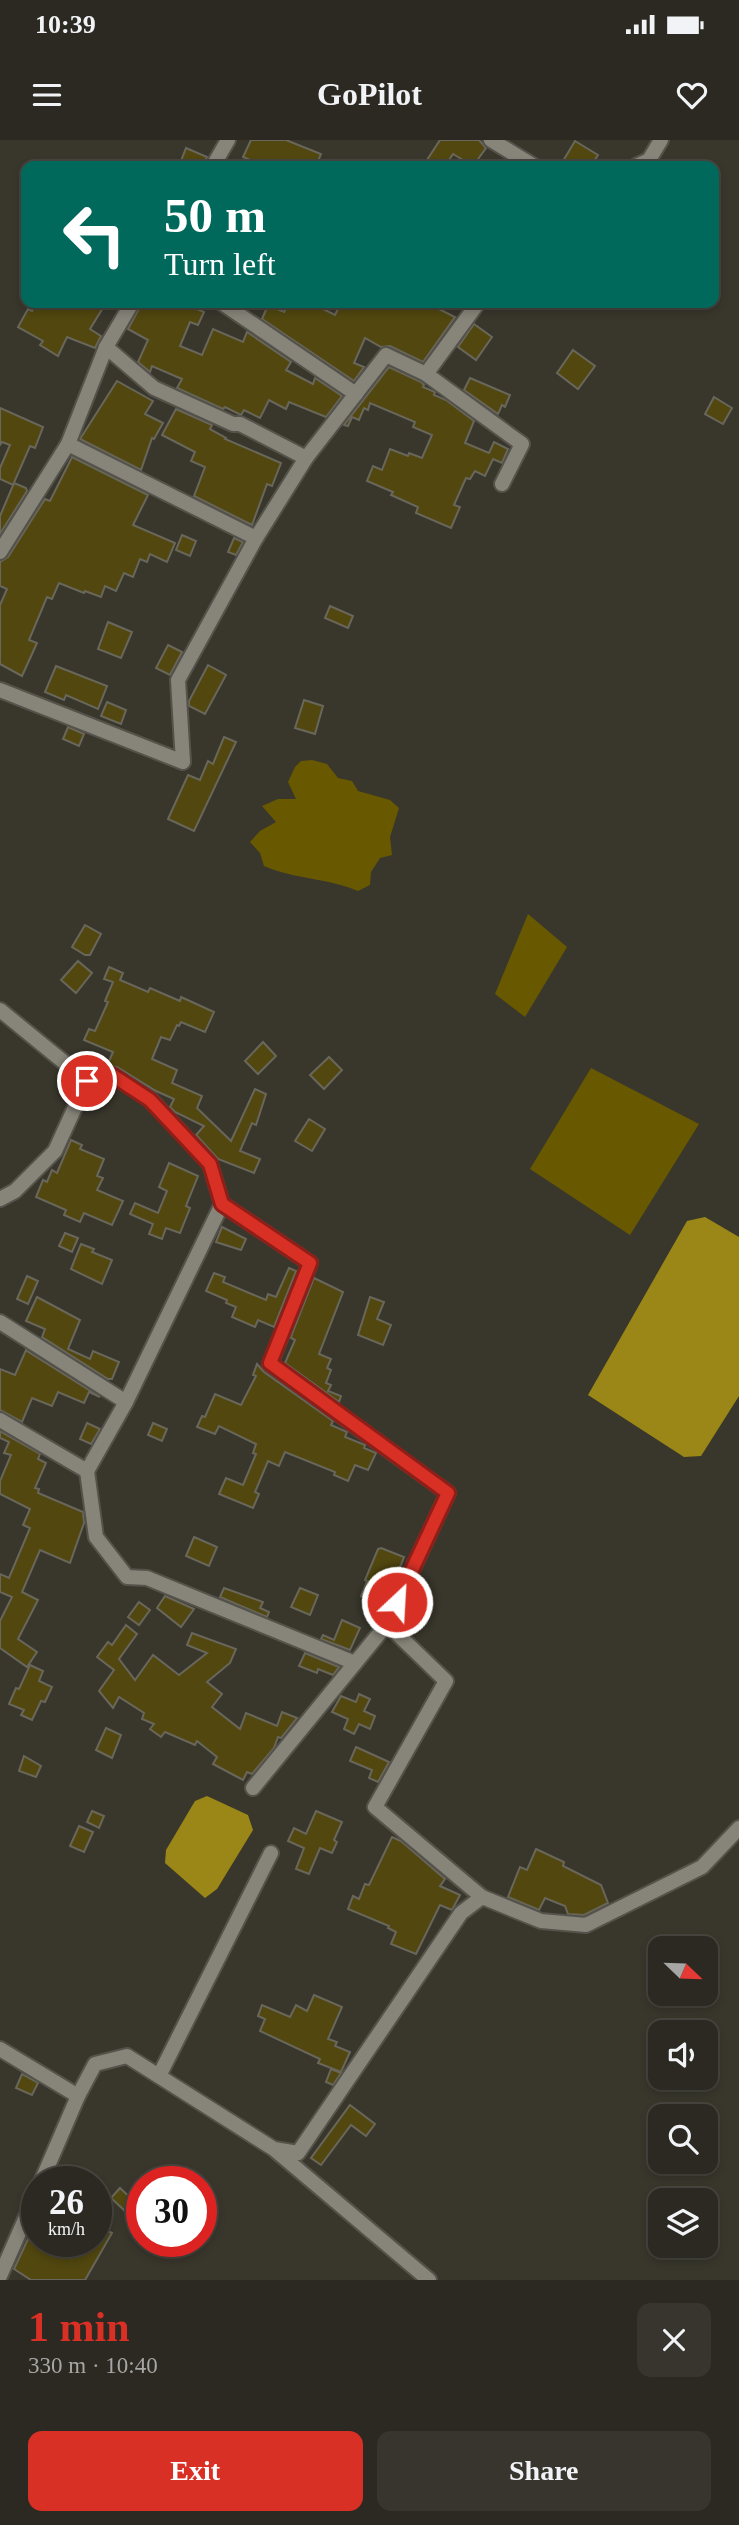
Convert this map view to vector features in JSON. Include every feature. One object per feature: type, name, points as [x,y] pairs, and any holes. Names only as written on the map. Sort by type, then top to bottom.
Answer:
[{"type":"street","points":[[216,161],[228,140]]},
{"type":"street","points":[[491,140],[526,161]]},
{"type":"street","points":[[647,161],[661,140]]},
{"type":"street","points":[[0,552],[68,444],[106,347],[129,308]]},
{"type":"street","points":[[229,308],[356,394]]},
{"type":"street","points":[[426,374],[474,308]]},
{"type":"street","points":[[106,347],[155,388],[233,424],[240,424],[306,457]]},
{"type":"street","points":[[0,690],[183,762],[178,680],[256,538],[306,457],[386,355],[426,374],[522,444],[502,484]]},
{"type":"street","points":[[68,444],[256,538]]},
{"type":"street","points":[[0,1010],[87,1081]]},
{"type":"street","points":[[87,1081],[112,1075],[150,1100],[210,1164],[222,1204],[310,1263],[270,1363],[448,1493],[387,1624],[253,1788]]},
{"type":"street","points":[[0,1199],[15,1191],[55,1151],[87,1081]]},
{"type":"street","points":[[222,1204],[126,1402],[88,1471],[96,1537],[127,1577],[147,1578],[355,1663]]},
{"type":"street","points":[[0,1322],[126,1402]]},
{"type":"street","points":[[0,1420],[88,1471]]},
{"type":"street","points":[[387,1624],[446,1681],[375,1807],[482,1897],[541,1921],[586,1925],[702,1867],[739,1828]]},
{"type":"street","points":[[159,2076],[271,1853]]},
{"type":"street","points":[[274,2149],[298,2153],[461,1913],[482,1897]]},
{"type":"street","points":[[0,2049],[78,2096]]},
{"type":"street","points":[[48,2166],[95,2064],[127,2056],[274,2149],[429,2280]]},
{"type":"street","points":[[0,2276],[21,2228]]},
{"type":"shaded area","points":[[312,760],[327,764],[338,778],[352,781],[358,791],[390,800],[399,808],[390,837],[392,855],[380,858],[371,872],[370,885],[358,891],[264,866],[260,853],[250,842],[260,831],[276,822],[262,806],[278,799],[296,799],[288,782],[301,761]]},
{"type":"shaded area","points":[[528,914],[567,947],[525,1017],[495,994]]},
{"type":"shaded area","points":[[591,1068],[699,1124],[630,1235],[530,1169]]},
{"type":"shaded area","points":[[705,1217],[739,1237],[739,1396],[701,1456],[684,1457],[588,1395],[687,1221]]},
{"type":"shaded area","points":[[207,1796],[248,1815],[253,1830],[217,1889],[205,1898],[165,1863],[166,1850],[195,1801]]},
{"type":"building","points":[[251,140],[286,140],[321,154],[318,161],[253,161],[243,157]]},
{"type":"building","points":[[440,140],[479,140],[486,148],[477,161],[465,161],[453,154],[448,161],[427,160]]},
{"type":"building","points":[[575,141],[598,155],[594,161],[563,161]]},
{"type":"building","points":[[186,148],[207,157],[205,161],[181,161]]},
{"type":"building","points":[[34,308],[103,308],[90,329],[101,336],[95,348],[67,337],[58,356],[40,345],[43,341],[18,327],[28,309],[32,311]]},
{"type":"building","points":[[139,308],[195,308],[204,312],[198,325],[190,322],[180,346],[202,355],[213,329],[243,342],[247,332],[291,362],[286,370],[313,384],[315,378],[342,396],[326,417],[289,402],[286,409],[269,400],[260,418],[244,410],[241,415],[177,388],[182,379],[152,366],[150,372],[138,362],[148,340],[128,329]]},
{"type":"building","points":[[267,308],[284,312],[286,308],[321,308],[335,315],[338,308],[437,308],[455,317],[423,362],[390,346],[381,347],[365,338],[354,363],[364,367],[354,381],[262,319]]},
{"type":"building","points":[[474,324],[492,337],[476,360],[458,347]]},
{"type":"building","points":[[573,350],[595,366],[578,389],[557,373]]},
{"type":"building","points":[[389,367],[421,382],[423,387],[435,392],[434,395],[446,400],[474,421],[465,443],[489,453],[494,442],[508,449],[502,463],[493,459],[485,476],[475,471],[470,479],[466,478],[454,505],[460,507],[451,528],[416,513],[418,507],[367,481],[373,466],[382,470],[390,449],[422,458],[432,435],[413,427],[415,422],[370,403],[368,410],[364,408],[359,420],[352,417],[348,426],[344,425]]},
{"type":"building","points":[[470,378],[510,395],[505,407],[502,405],[498,414],[464,390]]},
{"type":"building","points":[[117,381],[153,401],[145,414],[163,423],[154,439],[152,438],[141,470],[80,439]]},
{"type":"building","points":[[714,397],[732,408],[723,424],[705,414]]},
{"type":"building","points":[[0,408],[43,427],[35,448],[30,446],[13,485],[0,479],[0,468],[10,445],[2,442],[0,445]]},
{"type":"building","points":[[176,409],[212,425],[210,429],[225,439],[281,463],[272,486],[267,484],[252,525],[194,496],[205,467],[191,461],[195,452],[162,435]]},
{"type":"building","points":[[72,457],[148,495],[133,525],[175,543],[167,562],[150,554],[147,562],[140,559],[133,577],[124,573],[116,591],[105,586],[101,597],[59,583],[52,599],[47,597],[29,640],[37,643],[22,676],[0,664],[0,605],[7,589],[0,586],[0,562],[8,557],[45,499],[50,501]]},
{"type":"building","points":[[14,483],[27,491],[0,534],[0,516]]},
{"type":"building","points":[[182,535],[196,541],[190,556],[176,550]]},
{"type":"building","points":[[234,538],[243,542],[236,555],[228,552]]},
{"type":"building","points":[[330,606],[353,616],[348,628],[325,618]]},
{"type":"building","points":[[108,622],[132,632],[121,658],[98,649]]},
{"type":"building","points":[[168,645],[182,652],[170,675],[156,668]]},
{"type":"building","points":[[208,665],[226,675],[205,714],[189,706],[189,701]]},
{"type":"building","points":[[56,666],[107,686],[98,709],[66,695],[64,700],[45,692]]},
{"type":"building","points":[[304,700],[323,706],[315,734],[295,728]]},
{"type":"building","points":[[107,702],[126,710],[121,724],[101,716]]},
{"type":"building","points":[[68,727],[84,734],[79,746],[63,739]]},
{"type":"building","points":[[224,737],[236,742],[194,831],[168,819],[188,775],[200,780],[208,761],[213,764]]},
{"type":"building","points":[[85,925],[101,934],[90,955],[72,947]]},
{"type":"building","points":[[78,961],[92,973],[76,993],[61,980]]},
{"type":"building","points":[[109,967],[123,973],[120,980],[148,992],[150,988],[180,1001],[181,997],[214,1012],[205,1032],[181,1022],[170,1040],[161,1037],[152,1059],[177,1070],[172,1083],[202,1096],[197,1108],[231,1141],[255,1089],[266,1094],[256,1125],[252,1123],[240,1151],[260,1159],[254,1173],[218,1159],[196,1135],[204,1126],[175,1112],[170,1107],[174,1099],[117,1067],[107,1066],[113,1052],[84,1040],[89,1029],[95,1031],[108,1002],[105,1001],[113,982],[104,979]]},
{"type":"building","points":[[263,1042],[276,1056],[258,1074],[245,1061]]},
{"type":"building","points":[[329,1057],[342,1070],[324,1089],[310,1075]]},
{"type":"building","points":[[309,1119],[325,1129],[312,1151],[295,1141]]},
{"type":"building","points":[[71,1140],[82,1145],[80,1149],[104,1159],[97,1176],[103,1178],[97,1190],[123,1201],[112,1225],[84,1213],[80,1222],[64,1215],[66,1210],[36,1197],[43,1180],[47,1182],[52,1170],[57,1173]]},
{"type":"building","points":[[169,1163],[198,1176],[186,1206],[190,1208],[180,1233],[166,1228],[162,1239],[149,1234],[153,1224],[130,1214],[135,1203],[158,1213],[167,1191],[159,1187]]},
{"type":"building","points":[[222,1227],[246,1239],[241,1250],[216,1242]]},
{"type":"building","points":[[65,1233],[78,1238],[72,1252],[59,1246]]},
{"type":"building","points":[[81,1244],[112,1260],[102,1284],[71,1269]]},
{"type":"building","points":[[289,1268],[296,1271],[274,1327],[258,1320],[255,1327],[232,1317],[236,1307],[206,1291],[214,1273],[225,1277],[223,1282],[266,1300],[268,1294],[276,1297]]},
{"type":"building","points":[[27,1276],[38,1281],[28,1304],[17,1299]]},
{"type":"building","points":[[314,1278],[343,1292],[319,1354],[331,1359],[327,1368],[331,1370],[326,1383],[331,1385],[328,1391],[341,1396],[339,1402],[285,1363],[295,1340],[291,1338],[292,1334]]},
{"type":"building","points":[[37,1297],[80,1320],[68,1349],[90,1359],[93,1351],[119,1362],[112,1379],[42,1337],[45,1329],[26,1321]]},
{"type":"building","points":[[370,1297],[384,1302],[377,1319],[391,1325],[383,1345],[358,1335]]},
{"type":"building","points":[[26,1350],[100,1397],[89,1392],[84,1403],[58,1392],[52,1406],[32,1398],[22,1422],[0,1410],[0,1369],[15,1375]]},
{"type":"building","points":[[257,1364],[264,1372],[333,1421],[331,1425],[347,1432],[345,1437],[376,1453],[368,1470],[355,1465],[348,1481],[334,1475],[335,1472],[285,1452],[279,1466],[268,1461],[255,1492],[259,1494],[253,1508],[219,1494],[226,1478],[243,1485],[256,1454],[253,1453],[256,1444],[219,1426],[215,1434],[197,1427],[202,1416],[205,1417],[215,1394],[241,1405],[256,1376],[253,1375]]},
{"type":"building","points":[[87,1423],[100,1429],[91,1444],[80,1439]]},
{"type":"building","points":[[153,1423],[167,1429],[162,1441],[148,1435]]},
{"type":"building","points":[[0,1431],[40,1454],[38,1459],[46,1463],[35,1488],[39,1489],[38,1493],[83,1512],[84,1523],[70,1563],[40,1550],[22,1592],[38,1600],[18,1639],[37,1652],[27,1667],[0,1648],[0,1621],[12,1597],[0,1592],[0,1574],[9,1578],[30,1528],[23,1525],[30,1509],[0,1494],[0,1481],[11,1455],[4,1453],[9,1442],[0,1438]]},
{"type":"building","points":[[194,1537],[217,1547],[209,1566],[186,1556]]},
{"type":"building","points":[[378,1549],[404,1557],[383,1610],[361,1596],[367,1581],[365,1580]]},
{"type":"building","points":[[224,1588],[263,1602],[260,1608],[269,1612],[267,1617],[220,1597]]},
{"type":"building","points":[[300,1588],[318,1595],[310,1615],[291,1607]]},
{"type":"building","points":[[165,1596],[194,1609],[181,1627],[157,1608]]},
{"type":"building","points":[[139,1602],[150,1610],[139,1625],[128,1617]]},
{"type":"building","points":[[342,1620],[360,1628],[350,1650],[321,1639],[323,1635],[334,1640]]},
{"type":"building","points":[[126,1625],[137,1634],[119,1659],[135,1680],[153,1655],[179,1675],[207,1653],[187,1645],[192,1633],[236,1649],[230,1663],[207,1682],[222,1694],[212,1707],[240,1729],[246,1713],[277,1726],[282,1712],[297,1718],[281,1738],[278,1737],[274,1748],[252,1774],[247,1772],[243,1780],[213,1764],[217,1757],[197,1741],[195,1745],[165,1732],[161,1737],[150,1729],[154,1724],[142,1719],[144,1713],[119,1697],[113,1708],[99,1691],[114,1670],[97,1657],[108,1642],[112,1645]]},
{"type":"building","points":[[305,1653],[339,1667],[333,1675],[318,1669],[317,1673],[299,1666]]},
{"type":"building","points":[[30,1665],[43,1671],[39,1681],[52,1687],[45,1702],[41,1701],[32,1720],[21,1715],[24,1710],[9,1704]]},
{"type":"building","points":[[359,1694],[370,1699],[364,1711],[375,1716],[370,1729],[359,1724],[354,1734],[344,1729],[348,1719],[332,1712],[341,1696],[356,1702]]},
{"type":"building","points":[[106,1728],[121,1735],[112,1758],[96,1750]]},
{"type":"building","points":[[356,1747],[389,1762],[378,1782],[369,1778],[372,1770],[350,1761]]},
{"type":"building","points":[[24,1756],[41,1766],[36,1777],[19,1771]]},
{"type":"building","points":[[92,1811],[104,1816],[99,1828],[87,1822]]},
{"type":"building","points":[[316,1811],[342,1822],[332,1853],[320,1848],[309,1874],[296,1869],[304,1848],[288,1841],[294,1828],[306,1834]]},
{"type":"building","points":[[79,1826],[93,1832],[84,1852],[70,1846]]},
{"type":"building","points":[[392,1837],[401,1841],[445,1879],[440,1886],[460,1895],[452,1910],[440,1905],[416,1954],[391,1944],[396,1932],[388,1928],[389,1926],[348,1909],[353,1896],[359,1899],[365,1884],[369,1885]]},
{"type":"building","points":[[536,1849],[564,1862],[563,1866],[601,1885],[608,1903],[584,1915],[568,1914],[565,1906],[545,1898],[539,1910],[508,1897],[520,1867],[527,1870]]},
{"type":"building","points":[[314,1995],[342,2007],[328,2039],[337,2042],[335,2046],[350,2052],[341,2072],[318,2063],[320,2059],[260,2031],[265,2019],[258,2016],[262,2005],[290,2017],[296,2005],[307,2011]]},
{"type":"building","points":[[331,2069],[341,2073],[333,2085],[326,2082]]},
{"type":"building","points":[[22,2074],[38,2083],[32,2095],[16,2088]]},
{"type":"building","points":[[350,2105],[375,2124],[366,2136],[351,2125],[321,2165],[311,2158]]},
{"type":"building","points":[[120,2188],[126,2194],[125,2211],[112,2199]]},
{"type":"building","points":[[21,2254],[21,2257],[98,2257],[85,2280],[31,2280],[14,2269]]},
{"type":"route","points":[[87,1081],[112,1075],[150,1100],[210,1164],[222,1204],[310,1263],[270,1363],[448,1493],[397,1602]]}]
